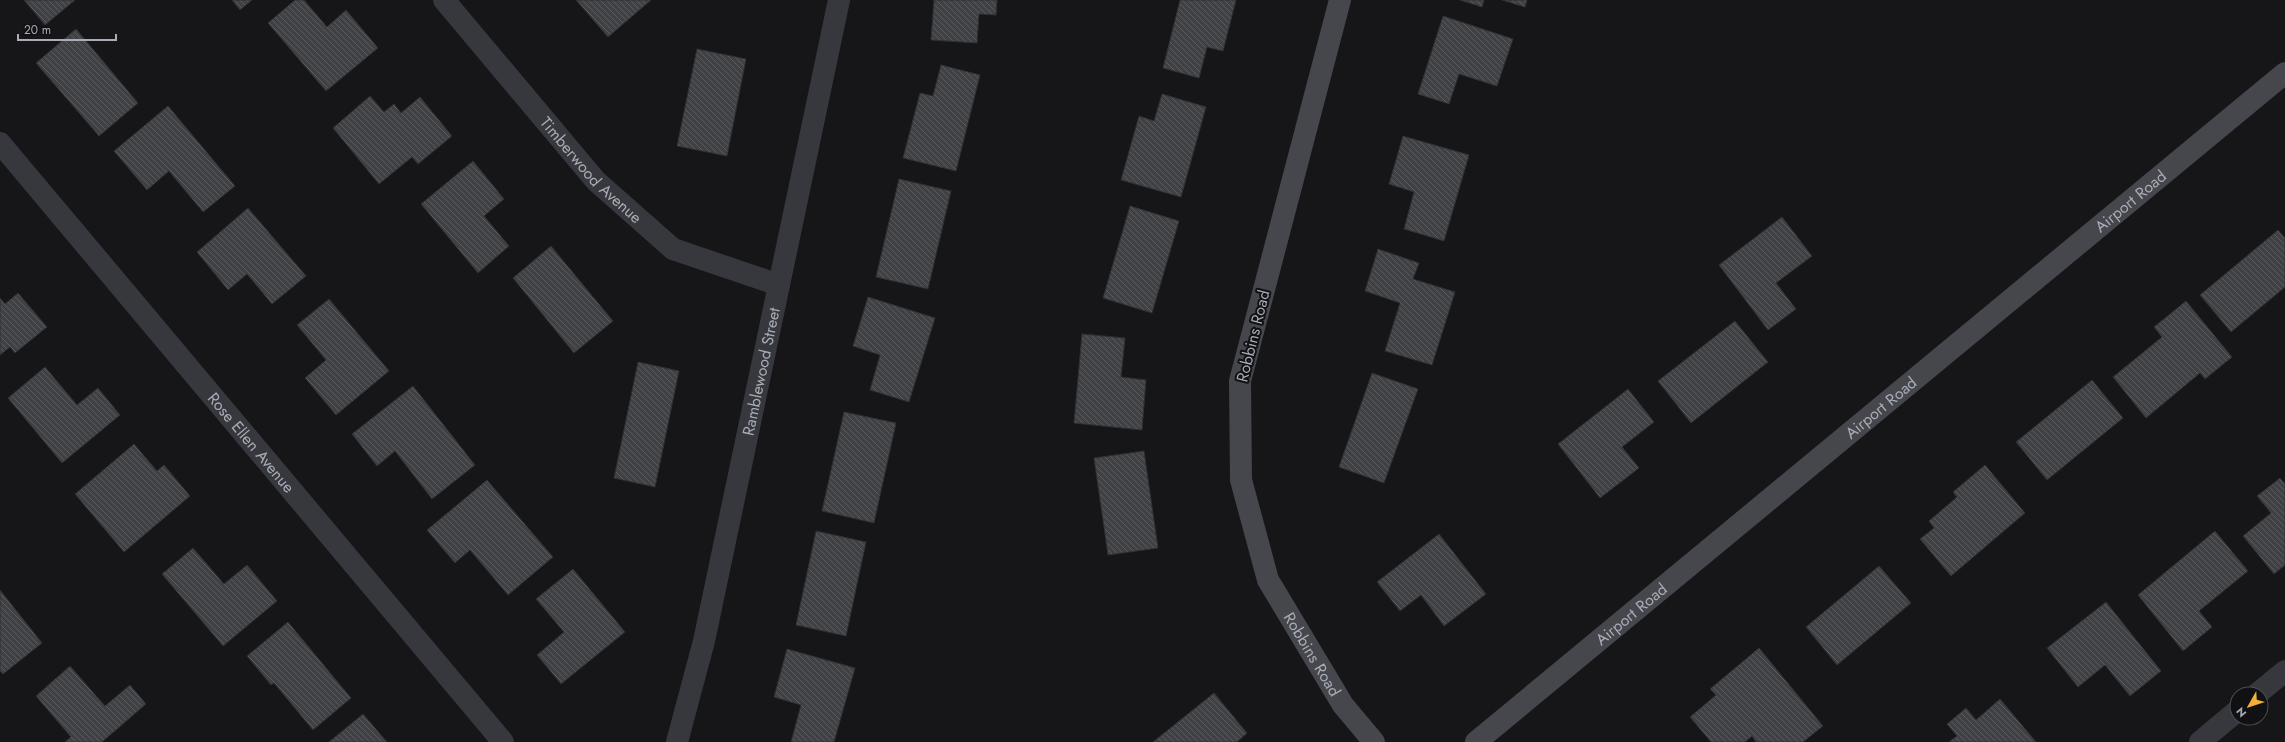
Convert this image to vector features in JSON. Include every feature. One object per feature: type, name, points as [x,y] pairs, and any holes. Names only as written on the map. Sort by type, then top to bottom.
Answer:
[{"type":"main road","name":"Robbins Road","points":[[1340,0],[1240,381],[1241,480],[1268,580],[1343,705],[1374,742]]},
{"type":"main road","name":"Airport Road","points":[[1476,742],[2285,73]]},
{"type":"street","name":"Timberwood Avenue","points":[[444,0],[596,181],[673,249],[779,285]]},
{"type":"street","name":"Ramblewood Street","points":[[677,742],[704,642],[839,0]]},
{"type":"street","name":"Rose Ellen Avenue","points":[[0,143],[503,742]]},
{"type":"street","points":[[2267,686],[2285,671]]},
{"type":"street","points":[[2200,742],[2229,718]]},
{"type":"building","points":[[24,0],[75,0],[45,25]]},
{"type":"building","points":[[232,0],[252,0],[240,10]]},
{"type":"building","points":[[295,0],[304,0],[327,27],[346,10],[378,48],[326,91],[268,23]]},
{"type":"building","points":[[576,0],[651,0],[608,37]]},
{"type":"building","points":[[934,0],[997,0],[996,15],[979,14],[977,43],[931,40]]},
{"type":"building","points":[[1180,0],[1236,0],[1223,51],[1207,47],[1199,78],[1163,68]]},
{"type":"building","points":[[1460,0],[1484,0],[1482,7]]},
{"type":"building","points":[[1502,0],[1527,0],[1525,7]]},
{"type":"building","points":[[1443,16],[1513,39],[1497,86],[1459,74],[1449,104],[1418,94]]},
{"type":"building","points":[[76,29],[138,103],[99,136],[36,63]]},
{"type":"building","points":[[697,49],[746,59],[727,156],[677,146]]},
{"type":"building","points":[[941,65],[980,75],[956,171],[903,158],[920,93],[933,96]]},
{"type":"building","points":[[1162,94],[1206,107],[1181,197],[1121,180],[1139,116],[1154,121]]},
{"type":"building","points":[[370,96],[384,112],[394,104],[401,113],[420,97],[452,136],[418,164],[412,157],[379,184],[333,128]]},
{"type":"building","points":[[168,106],[235,186],[203,212],[169,171],[147,190],[114,151]]},
{"type":"building","points":[[1403,136],[1469,155],[1444,241],[1404,229],[1414,192],[1389,184]]},
{"type":"building","points":[[473,161],[504,199],[484,216],[509,246],[478,273],[421,204]]},
{"type":"building","points":[[899,179],[951,191],[928,289],[876,277]]},
{"type":"building","points":[[1130,206],[1179,221],[1152,313],[1103,298]]},
{"type":"building","points":[[248,208],[306,276],[272,304],[247,274],[228,290],[197,252]]},
{"type":"building","points":[[1782,217],[1812,256],[1776,283],[1796,309],[1768,330],[1719,265]]},
{"type":"building","points":[[2278,230],[2285,238],[2285,287],[2231,332],[2200,295]]},
{"type":"building","points":[[551,246],[613,321],[574,353],[513,278]]},
{"type":"building","points":[[1378,249],[1419,263],[1413,279],[1455,292],[1432,365],[1385,351],[1400,303],[1365,291]]},
{"type":"building","points":[[18,293],[47,327],[15,353],[10,347],[0,355],[0,298],[5,304]]},
{"type":"building","points":[[868,297],[935,318],[909,402],[870,390],[880,355],[853,346]]},
{"type":"building","points":[[329,299],[389,371],[336,415],[305,378],[326,360],[297,325]]},
{"type":"building","points":[[2186,301],[2232,357],[2205,379],[2200,373],[2146,418],[2113,377],[2162,337],[2154,327]]},
{"type":"building","points":[[1735,321],[1768,362],[1691,423],[1658,381]]},
{"type":"building","points":[[1082,334],[1125,338],[1121,377],[1146,380],[1142,430],[1074,423]]},
{"type":"building","points":[[638,362],[679,371],[655,487],[614,478]]},
{"type":"building","points":[[45,367],[77,405],[98,388],[120,415],[62,463],[8,398]]},
{"type":"building","points":[[1372,373],[1418,389],[1384,483],[1339,467]]},
{"type":"building","points":[[2092,380],[2123,418],[2047,480],[2016,442]]},
{"type":"building","points":[[413,386],[475,465],[432,499],[395,451],[377,466],[352,434]]},
{"type":"building","points":[[1628,389],[1654,422],[1622,447],[1639,468],[1600,498],[1558,444]]},
{"type":"building","points":[[844,412],[896,423],[874,523],[822,511]]},
{"type":"building","points":[[134,444],[157,471],[164,465],[190,496],[124,552],[75,494]]},
{"type":"building","points":[[1144,451],[1158,548],[1108,555],[1094,458]]},
{"type":"building","points":[[1985,465],[2025,513],[1951,576],[1920,539],[1934,528],[1929,521],[1957,497],[1953,492]]},
{"type":"building","points":[[2280,478],[2285,484],[2285,565],[2274,574],[2243,536],[2271,513],[2257,496]]},
{"type":"building","points":[[487,480],[553,557],[508,595],[470,550],[455,563],[427,530]]},
{"type":"building","points":[[816,531],[866,542],[846,636],[796,625]]},
{"type":"building","points":[[2215,531],[2248,571],[2199,611],[2212,627],[2183,651],[2138,595]]},
{"type":"building","points":[[1439,534],[1486,594],[1444,626],[1421,595],[1400,611],[1377,582]]},
{"type":"building","points":[[193,548],[224,584],[247,565],[277,601],[223,646],[162,574]]},
{"type":"building","points":[[1879,566],[1911,603],[1837,665],[1806,627]]},
{"type":"building","points":[[573,569],[625,632],[561,684],[537,655],[564,632],[536,599]]},
{"type":"building","points":[[0,590],[42,643],[3,674],[0,671]]},
{"type":"building","points":[[2106,602],[2161,671],[2130,696],[2105,665],[2078,687],[2047,648]]},
{"type":"building","points":[[288,622],[351,698],[313,730],[274,683],[271,685],[247,656]]},
{"type":"building","points":[[1759,648],[1823,726],[1803,742],[1756,742],[1752,736],[1745,742],[1711,742],[1690,717],[1716,695],[1710,689]]},
{"type":"building","points":[[787,649],[855,668],[834,742],[791,742],[801,705],[774,697]]},
{"type":"building","points":[[70,666],[105,706],[130,685],[146,704],[102,742],[65,742],[71,737],[36,696]]},
{"type":"building","points":[[1214,693],[1247,733],[1237,742],[1153,742]]},
{"type":"building","points":[[2000,699],[2036,742],[1949,742],[1957,736],[1947,724],[1966,708],[1976,720]]},
{"type":"building","points":[[363,714],[387,742],[329,742]]}]
